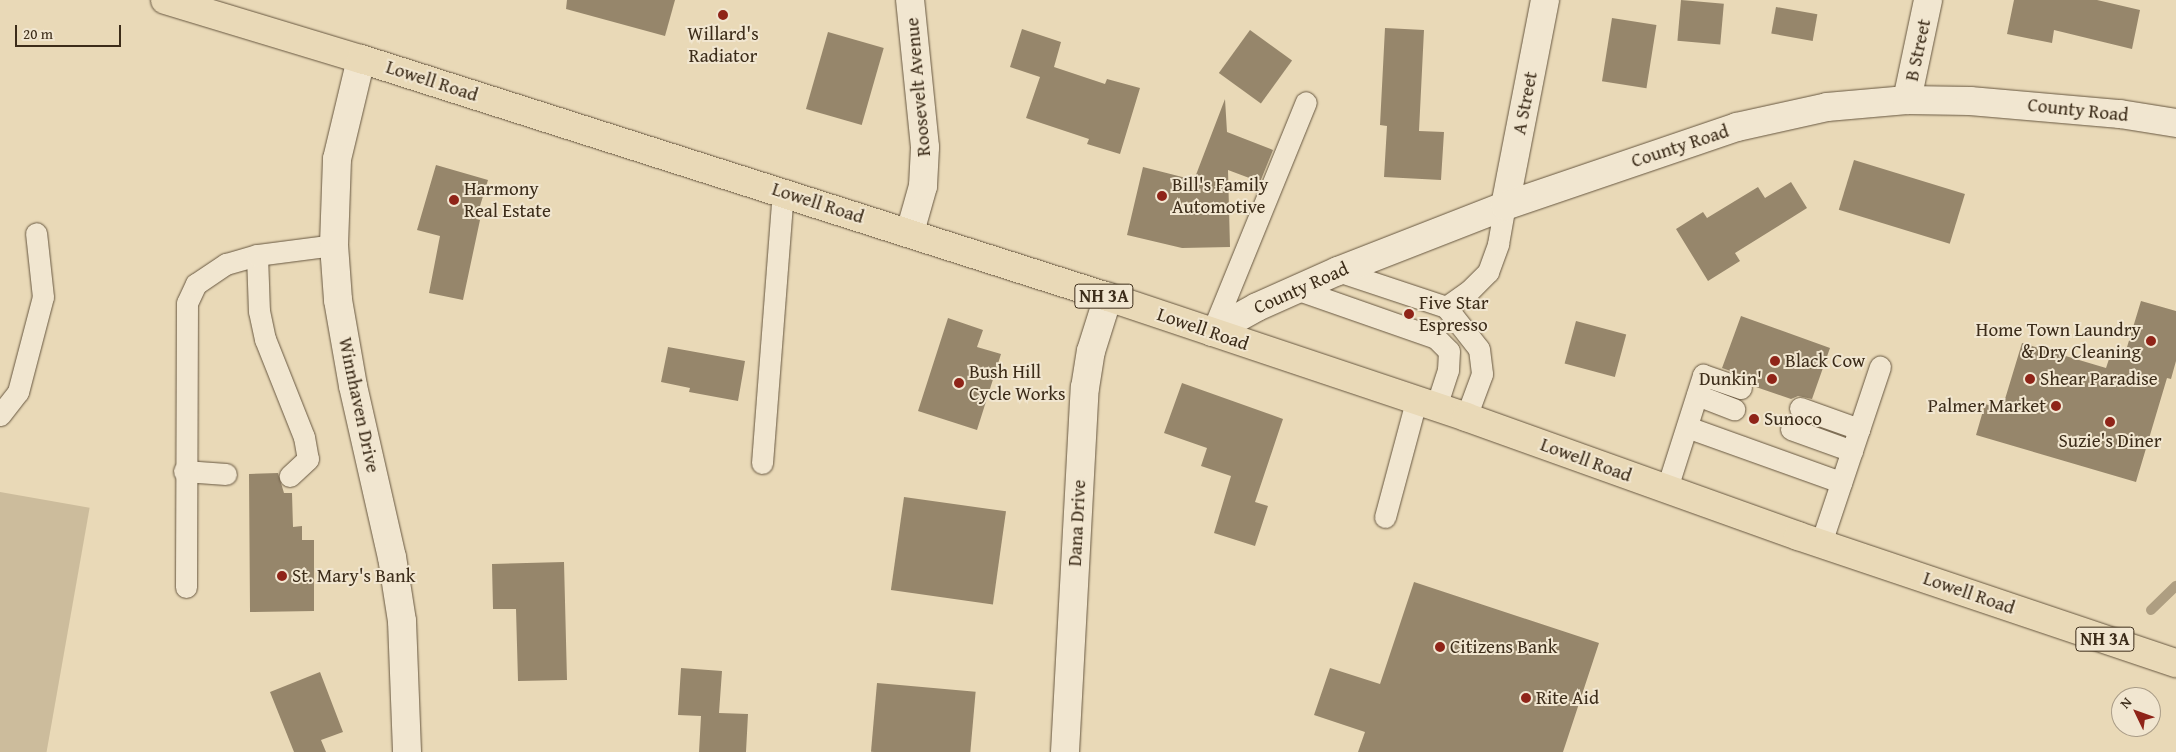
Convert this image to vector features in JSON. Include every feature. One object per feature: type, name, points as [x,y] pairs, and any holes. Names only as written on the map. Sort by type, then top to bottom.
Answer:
[{"type":"main road","name":"Lowell Road","points":[[165,0],[361,59],[910,232],[1108,297],[1466,417],[1821,543],[2176,663]]},
{"type":"street","name":"Roosevelt Avenue","points":[[910,0],[925,147],[922,186],[910,232]]},
{"type":"street","name":"A Street","points":[[1505,206],[1545,0]]},
{"type":"street","name":"B Street","points":[[1907,100],[1928,0]]},
{"type":"street","name":"Winnhaven Drive","points":[[361,59],[337,159],[334,245],[338,300],[353,386],[392,557],[402,621],[407,752]]},
{"type":"street","name":"County Road","points":[[1212,332],[1296,289],[1505,206],[1737,127],[1827,107],[1907,100],[2019,104],[2120,114],[2176,124]]},
{"type":"street","name":"Dana Drive","points":[[1065,752],[1084,388],[1091,351],[1108,297]]},
{"type":"lane","points":[[1212,332],[1306,102]]},
{"type":"lane","points":[[762,463],[783,192]]},
{"type":"lane","points":[[1446,307],[1469,291],[1488,272],[1498,244],[1505,206]]},
{"type":"lane","points":[[0,415],[18,392],[44,296],[36,233]]},
{"type":"lane","points":[[186,587],[184,471],[187,302],[196,284],[226,264],[257,255],[334,245]]},
{"type":"lane","points":[[257,255],[258,311],[265,339],[304,437],[308,459],[290,476]]},
{"type":"lane","points":[[1338,271],[1446,307],[1479,349],[1482,374],[1466,417]]},
{"type":"lane","points":[[1296,289],[1436,338],[1449,351],[1448,370],[1426,404],[1384,517]]},
{"type":"lane","points":[[1821,543],[1880,367]]},
{"type":"lane","points":[[1667,488],[1702,375],[1741,388]]},
{"type":"lane","points":[[1697,395],[1734,409]]},
{"type":"lane","points":[[1800,408],[1859,429]]},
{"type":"lane","points":[[1687,427],[1841,482]]},
{"type":"lane","points":[[1791,429],[1852,451]]},
{"type":"lane","points":[[184,471],[226,474]]},
{"type":"shaded area","points":[[0,492],[90,508],[47,752],[0,752]]},
{"type":"building","points":[[567,0],[675,0],[665,36],[566,9]]},
{"type":"building","points":[[1681,0],[1724,4],[1720,45],[1677,41]]},
{"type":"building","points":[[2014,0],[2097,0],[2140,10],[2132,49],[2054,30],[2052,43],[2007,34]]},
{"type":"building","points":[[1776,7],[1817,14],[1813,41],[1771,34]]},
{"type":"building","points":[[1612,18],[1656,25],[1646,88],[1602,81]]},
{"type":"building","points":[[1385,28],[1424,30],[1419,131],[1444,132],[1441,180],[1384,177],[1387,126],[1380,125]]},
{"type":"building","points":[[1022,29],[1061,42],[1054,67],[1105,84],[1107,79],[1140,88],[1120,154],[1087,144],[1089,139],[1026,118],[1040,77],[1010,67]]},
{"type":"building","points":[[1250,30],[1292,61],[1261,103],[1219,73]]},
{"type":"building","points":[[828,32],[884,48],[862,125],[806,109]]},
{"type":"building","points":[[1225,99],[1227,132],[1273,150],[1260,182],[1228,170],[1230,247],[1182,248],[1127,235],[1143,167],[1194,180]]},
{"type":"building","points":[[1854,160],[1965,194],[1950,244],[1839,210]]},
{"type":"building","name":"Harmony Real Estate","points":[[436,165],[488,180],[476,219],[480,220],[463,300],[429,293],[440,236],[417,230]]},
{"type":"building","points":[[1791,182],[1807,208],[1735,253],[1740,261],[1708,281],[1676,229],[1703,212],[1707,218],[1758,187],[1765,198]]},
{"type":"building","points":[[2141,301],[2176,311],[2176,361],[2171,379],[2167,378],[2136,482],[1976,435],[1985,404],[2002,409],[2022,343],[2106,368],[2111,353],[2124,357]]},
{"type":"building","name":"Black Cow","points":[[1741,316],[1830,348],[1812,399],[1798,396],[1791,399],[1753,386],[1745,376],[1722,368]]},
{"type":"building","name":"Bush Hill Cycle Works","points":[[948,318],[983,330],[977,347],[1001,354],[977,430],[918,411]]},
{"type":"building","points":[[1576,321],[1626,334],[1615,377],[1565,364]]},
{"type":"building","points":[[668,347],[745,361],[738,401],[689,392],[690,388],[661,382]]},
{"type":"building","points":[[1182,383],[1283,419],[1255,502],[1268,506],[1255,546],[1214,533],[1231,476],[1201,466],[1207,448],[1164,433]]},
{"type":"building","name":"St. Mary's Bank","points":[[278,473],[284,493],[292,493],[293,527],[302,526],[302,540],[314,540],[314,611],[250,612],[249,474]]},
{"type":"building","points":[[904,497],[1006,511],[993,604],[891,590]]},
{"type":"building","points":[[564,562],[567,680],[518,681],[516,609],[493,609],[492,564]]},
{"type":"building","points":[[1414,582],[1599,643],[1563,752],[1358,752],[1365,732],[1314,715],[1330,668],[1380,684]]},
{"type":"building","points":[[681,668],[722,671],[719,713],[748,714],[746,752],[699,752],[701,716],[678,715]]},
{"type":"building","points":[[320,672],[343,732],[321,740],[326,752],[294,752],[270,692]]},
{"type":"building","points":[[877,683],[976,692],[970,752],[871,752]]},
{"type":"waterway","points":[[2151,610],[2176,586]]},
{"type":"place","name":"Willard's Radiator","points":[[723,15]]},
{"type":"place","name":"Bill's Family Automotive","points":[[1162,196]]},
{"type":"place","name":"Harmony Real Estate","points":[[454,200]]},
{"type":"place","name":"Five Star Espresso","points":[[1409,314]]},
{"type":"place","name":"Home Town Laundry & Dry Cleaning","points":[[2151,341]]},
{"type":"place","name":"Black Cow","points":[[1775,361]]},
{"type":"place","name":"Dunkin'","points":[[1772,379]]},
{"type":"place","name":"Shear Paradise","points":[[2030,379]]},
{"type":"place","name":"Bush Hill Cycle Works","points":[[959,383]]},
{"type":"place","name":"Palmer Market","points":[[2056,406]]},
{"type":"place","name":"Sunoco","points":[[1754,419]]},
{"type":"place","name":"Suzie's Diner","points":[[2110,422]]},
{"type":"place","name":"St. Mary's Bank","points":[[282,576]]},
{"type":"place","name":"Citizens Bank","points":[[1440,647]]},
{"type":"place","name":"Rite Aid","points":[[1526,698]]}]
